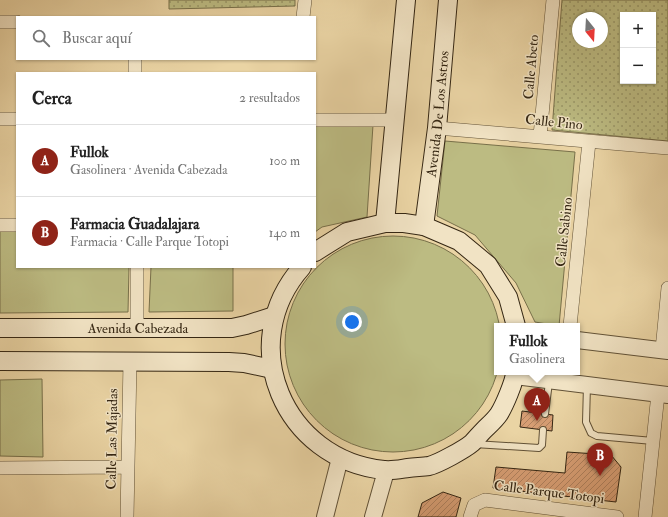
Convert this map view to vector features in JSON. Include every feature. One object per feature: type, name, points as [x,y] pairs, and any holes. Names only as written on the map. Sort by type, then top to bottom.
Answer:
[{"type":"main road","points":[[384,223],[406,0]]},
{"type":"main road","name":"Avenida De Los Astros","points":[[424,226],[437,128],[448,0]]},
{"type":"main road","points":[[316,251],[347,232],[384,223],[404,223],[424,226],[459,241],[488,265],[508,297],[515,323]]},
{"type":"main road","points":[[301,268],[289,281],[274,316],[270,343],[272,369],[280,397],[295,422],[315,443],[340,458],[362,467],[386,471],[431,465],[471,444],[499,414],[515,375]]},
{"type":"main road","name":"Avenida Cabezada","points":[[0,328],[238,327],[274,316]]},
{"type":"main road","points":[[0,361],[229,362],[272,369]]},
{"type":"street","points":[[303,16],[305,0]]},
{"type":"street","name":"Calle Abeto","points":[[540,136],[553,0]]},
{"type":"street","points":[[0,22],[16,22]]},
{"type":"street","points":[[135,60],[135,72]]},
{"type":"street","points":[[0,119],[16,119]]},
{"type":"street","points":[[316,120],[395,120]]},
{"type":"street","name":"Calle Pino","points":[[437,128],[668,148]]},
{"type":"street","name":"Calle Sabino","points":[[570,323],[589,142]]},
{"type":"street","points":[[0,225],[16,225]]},
{"type":"street","points":[[137,268],[137,328]]},
{"type":"street","points":[[580,340],[665,350],[668,288]]},
{"type":"street","name":"Calle Las Majadas","points":[[127,517],[130,362]]},
{"type":"street","points":[[521,375],[663,394],[653,441],[645,517]]},
{"type":"street","points":[[325,517],[340,458]]},
{"type":"street","points":[[0,468],[127,467]]},
{"type":"street","points":[[372,517],[386,471]]},
{"type":"street","name":"Calle Parque Totopi","points":[[470,517],[472,508],[478,503],[490,500],[617,517]]},
{"type":"lane","points":[[545,414],[550,380]]},
{"type":"lane","points":[[587,385],[586,422],[591,433],[597,436],[653,441]]},
{"type":"lane","points":[[471,444],[539,448],[542,445],[543,430]]},
{"type":"shaded area","points":[[169,0],[295,0],[295,6],[169,9]]},
{"type":"shaded area","points":[[562,0],[668,0],[668,141],[552,130]]},
{"type":"shaded area","points":[[373,125],[367,217],[322,227],[316,231],[316,126]]},
{"type":"shaded area","points":[[445,141],[575,152],[559,323],[535,322],[516,283],[475,235],[437,216]]},
{"type":"shaded area","points":[[0,228],[16,230],[16,268],[129,268],[128,312],[0,313]]},
{"type":"shaded area","points":[[382,236],[404,236],[424,240],[444,248],[462,260],[477,275],[489,293],[497,313],[499,323],[494,323],[494,375],[497,375],[489,395],[477,413],[462,428],[444,440],[424,448],[404,452],[382,452],[362,448],[342,440],[324,428],[309,413],[297,395],[289,375],[285,355],[285,333],[289,313],[297,293],[309,275],[324,260],[342,248],[362,240]]},
{"type":"shaded area","points":[[151,268],[233,268],[233,311],[149,312]]},
{"type":"shaded area","points":[[42,379],[43,457],[0,456],[0,380]]},
{"type":"building","points":[[522,411],[553,415],[552,431],[520,427]]},
{"type":"building","points":[[567,452],[611,455],[621,467],[616,502],[493,488],[496,467],[565,473]]},
{"type":"building","points":[[443,492],[461,498],[456,517],[418,517],[422,503]]},
{"type":"place","name":"Fullok","points":[[537,421]]},
{"type":"place","name":"Farmacia Guadalajara","points":[[600,476]]}]
